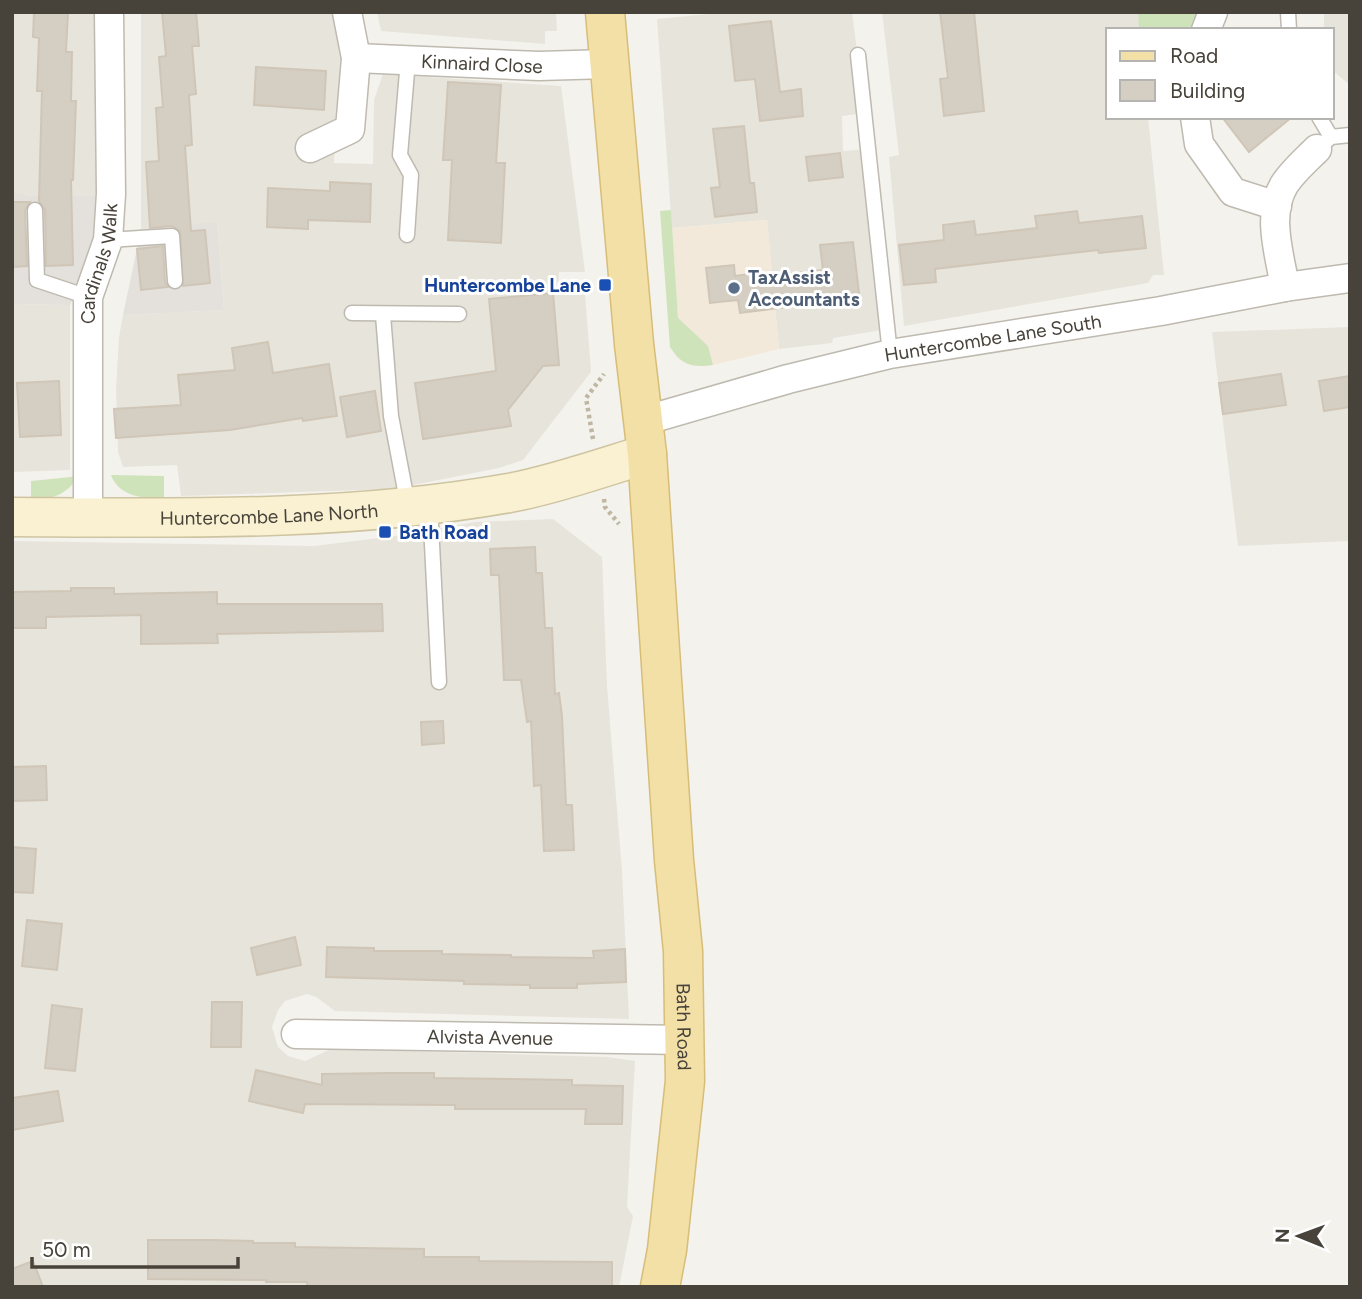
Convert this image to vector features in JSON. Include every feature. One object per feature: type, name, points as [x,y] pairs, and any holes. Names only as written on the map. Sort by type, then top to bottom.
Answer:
[{"type":"main road","name":"Bath Road","points":[[605,12],[645,438],[682,951],[685,1082],[660,1287]]},
{"type":"street","name":"Cardinals Walk","points":[[88,518],[88,297],[108,240],[111,194],[109,12]]},
{"type":"street","points":[[310,148],[350,129],[356,58],[347,12]]},
{"type":"street","name":"Kinnaird Close","points":[[356,58],[539,66],[608,64]]},
{"type":"street","points":[[1195,119],[1199,144],[1233,192],[1277,206]]},
{"type":"street","points":[[1285,287],[1276,231],[1277,206],[1284,186],[1324,143]]},
{"type":"street","name":"Huntercombe Lane South","points":[[645,438],[788,379],[890,354],[1350,278]]},
{"type":"street","name":"Huntercombe Lane North","points":[[12,517],[280,515],[419,506],[511,492],[645,438]]},
{"type":"street","name":"Alvista Avenue","points":[[296,1034],[684,1040]]},
{"type":"lane","points":[[858,55],[890,354]]},
{"type":"lane","points":[[407,235],[411,175],[400,155],[408,60]]},
{"type":"lane","points":[[1319,119],[1324,143],[1350,135]]},
{"type":"lane","points":[[35,210],[37,280],[88,297]]},
{"type":"lane","points":[[108,240],[172,236],[175,281]]},
{"type":"lane","points":[[352,313],[459,314]]},
{"type":"lane","points":[[383,314],[391,416],[419,506],[439,682]]},
{"type":"shaded area","points":[[12,12],[99,12],[100,195],[31,196],[12,191]]},
{"type":"shaded area","points":[[141,12],[333,12],[340,59],[334,163],[373,164],[374,100],[383,74],[561,86],[585,272],[559,272],[558,293],[585,293],[591,372],[523,460],[499,468],[393,489],[181,496],[177,465],[123,467],[118,452],[116,389],[123,315],[224,310],[217,223],[141,230]]},
{"type":"shaded area","points":[[377,12],[556,12],[557,31],[545,31],[545,44],[381,31]]},
{"type":"shaded area","points":[[729,12],[852,12],[865,113],[842,116],[843,151],[870,149],[882,330],[833,338],[832,343],[779,349],[767,220],[672,228],[657,19]]},
{"type":"shaded area","points":[[882,12],[1138,12],[1139,28],[1106,28],[1106,119],[1148,119],[1164,275],[1153,275],[1148,283],[904,326],[889,157],[899,155]]},
{"type":"shaded area","points":[[1324,12],[1350,12],[1350,85],[1334,72],[1334,28],[1324,28]]},
{"type":"shaded area","points":[[12,191],[31,196],[100,195],[92,259],[70,305],[12,304]]},
{"type":"shaded area","points":[[767,220],[779,349],[713,365],[708,346],[678,319],[672,228]]},
{"type":"shaded area","points":[[217,222],[224,310],[123,315],[141,230]]},
{"type":"shaded area","points":[[12,304],[70,305],[70,470],[13,472],[12,485]]},
{"type":"shaded area","points":[[1350,327],[1350,541],[1238,546],[1212,332]]},
{"type":"shaded area","points":[[553,519],[602,557],[607,686],[622,871],[629,1019],[335,1011],[316,997],[307,994],[285,1001],[278,1010],[272,1027],[278,1047],[288,1056],[305,1061],[331,1049],[350,1049],[607,1057],[635,1061],[627,1207],[633,1216],[619,1287],[12,1287],[12,541],[314,546],[403,535],[475,522]]},
{"type":"green space","points":[[1138,12],[1200,12],[1193,28],[1139,28]]},
{"type":"green space","points":[[671,210],[678,318],[708,346],[713,365],[688,364],[678,358],[670,347],[660,211]]},
{"type":"green space","points":[[79,473],[66,491],[47,499],[31,501],[31,481],[71,477]]},
{"type":"green space","points":[[111,475],[164,476],[164,499],[140,497],[126,492]]},
{"type":"building","points":[[34,12],[68,12],[66,52],[72,52],[71,101],[76,101],[71,180],[73,265],[46,266],[45,210],[39,201],[42,91],[37,91],[39,38],[33,37]]},
{"type":"building","points":[[162,12],[196,12],[199,46],[192,46],[196,94],[189,95],[192,145],[185,146],[191,231],[205,230],[210,283],[183,286],[180,231],[172,226],[150,228],[146,162],[159,161],[156,108],[163,107],[159,57],[166,56]]},
{"type":"building","points":[[940,12],[974,12],[984,111],[944,116],[940,79],[948,78]]},
{"type":"building","points":[[771,21],[780,92],[801,89],[803,116],[760,121],[755,79],[735,81],[729,26]]},
{"type":"building","points":[[256,67],[326,71],[324,110],[254,105]]},
{"type":"building","points":[[448,82],[501,85],[496,163],[505,163],[501,243],[448,240],[452,160],[443,160]]},
{"type":"building","points":[[1224,119],[1290,119],[1249,152]]},
{"type":"building","points":[[744,126],[750,183],[754,183],[757,212],[715,217],[711,188],[720,187],[713,129]]},
{"type":"building","points":[[840,153],[843,177],[809,181],[806,157]]},
{"type":"building","points":[[330,182],[371,184],[370,222],[308,220],[308,229],[267,227],[268,188],[330,191]]},
{"type":"building","points":[[12,202],[30,202],[25,210],[27,266],[12,267]]},
{"type":"building","points":[[1077,211],[1079,223],[1142,216],[1146,248],[1099,253],[1098,250],[935,269],[936,282],[904,285],[899,245],[944,240],[943,225],[974,221],[976,235],[1037,228],[1035,216]]},
{"type":"building","points":[[853,242],[859,293],[816,298],[817,303],[740,313],[738,300],[710,303],[706,268],[734,265],[735,276],[759,273],[759,277],[823,270],[820,245]]},
{"type":"building","points":[[163,246],[165,282],[168,287],[141,290],[137,249]]},
{"type":"building","points":[[553,293],[559,365],[543,366],[508,410],[511,426],[423,439],[415,383],[496,371],[489,299]]},
{"type":"building","points":[[268,342],[273,373],[329,364],[337,416],[303,421],[302,418],[230,430],[116,438],[114,409],[181,405],[178,375],[235,370],[232,348]]},
{"type":"building","points":[[1281,374],[1286,405],[1223,414],[1219,383]]},
{"type":"building","points":[[1350,376],[1350,407],[1324,411],[1319,381]]},
{"type":"building","points":[[59,381],[61,435],[20,437],[17,383]]},
{"type":"building","points":[[375,391],[381,431],[347,437],[340,397]]},
{"type":"building","points":[[535,547],[536,573],[542,573],[545,628],[552,628],[555,694],[559,693],[562,716],[566,805],[572,805],[574,850],[544,851],[541,785],[534,786],[531,721],[527,722],[521,680],[504,680],[499,575],[491,575],[490,549]]},
{"type":"building","points":[[71,588],[114,588],[114,594],[217,592],[217,604],[382,604],[383,631],[217,634],[218,643],[141,644],[141,615],[46,617],[46,628],[12,628],[12,592],[71,591]]},
{"type":"building","points":[[443,721],[444,743],[422,745],[421,722]]},
{"type":"building","points":[[46,766],[47,800],[12,801],[12,767]]},
{"type":"building","points":[[12,847],[36,849],[33,893],[12,892]]},
{"type":"building","points":[[27,920],[62,924],[57,970],[22,966]]},
{"type":"building","points":[[295,937],[301,965],[257,975],[251,948]]},
{"type":"building","points":[[327,947],[374,948],[374,951],[442,951],[442,954],[511,957],[594,958],[593,951],[625,949],[626,982],[577,984],[577,988],[530,988],[530,985],[464,984],[464,981],[326,977]]},
{"type":"building","points":[[212,1002],[242,1002],[241,1047],[211,1047]]},
{"type":"building","points":[[52,1005],[82,1009],[75,1071],[45,1068]]},
{"type":"building","points":[[256,1070],[322,1085],[322,1074],[434,1073],[434,1078],[572,1080],[572,1085],[623,1086],[622,1124],[585,1124],[586,1109],[455,1109],[455,1105],[305,1104],[303,1113],[249,1101]]},
{"type":"building","points":[[58,1091],[63,1121],[12,1130],[12,1098]]},
{"type":"building","points":[[148,1240],[253,1241],[295,1243],[295,1247],[424,1249],[424,1257],[479,1257],[479,1261],[612,1262],[612,1287],[307,1286],[307,1282],[266,1280],[148,1279]]},
{"type":"building","points":[[33,1261],[43,1287],[12,1287],[12,1269]]},
{"type":"place","name":"Huntercombe Lane","points":[[605,285]]},
{"type":"place","name":"TaxAssist Accountants","points":[[734,288]]},
{"type":"place","name":"Bath Road","points":[[385,532]]}]
